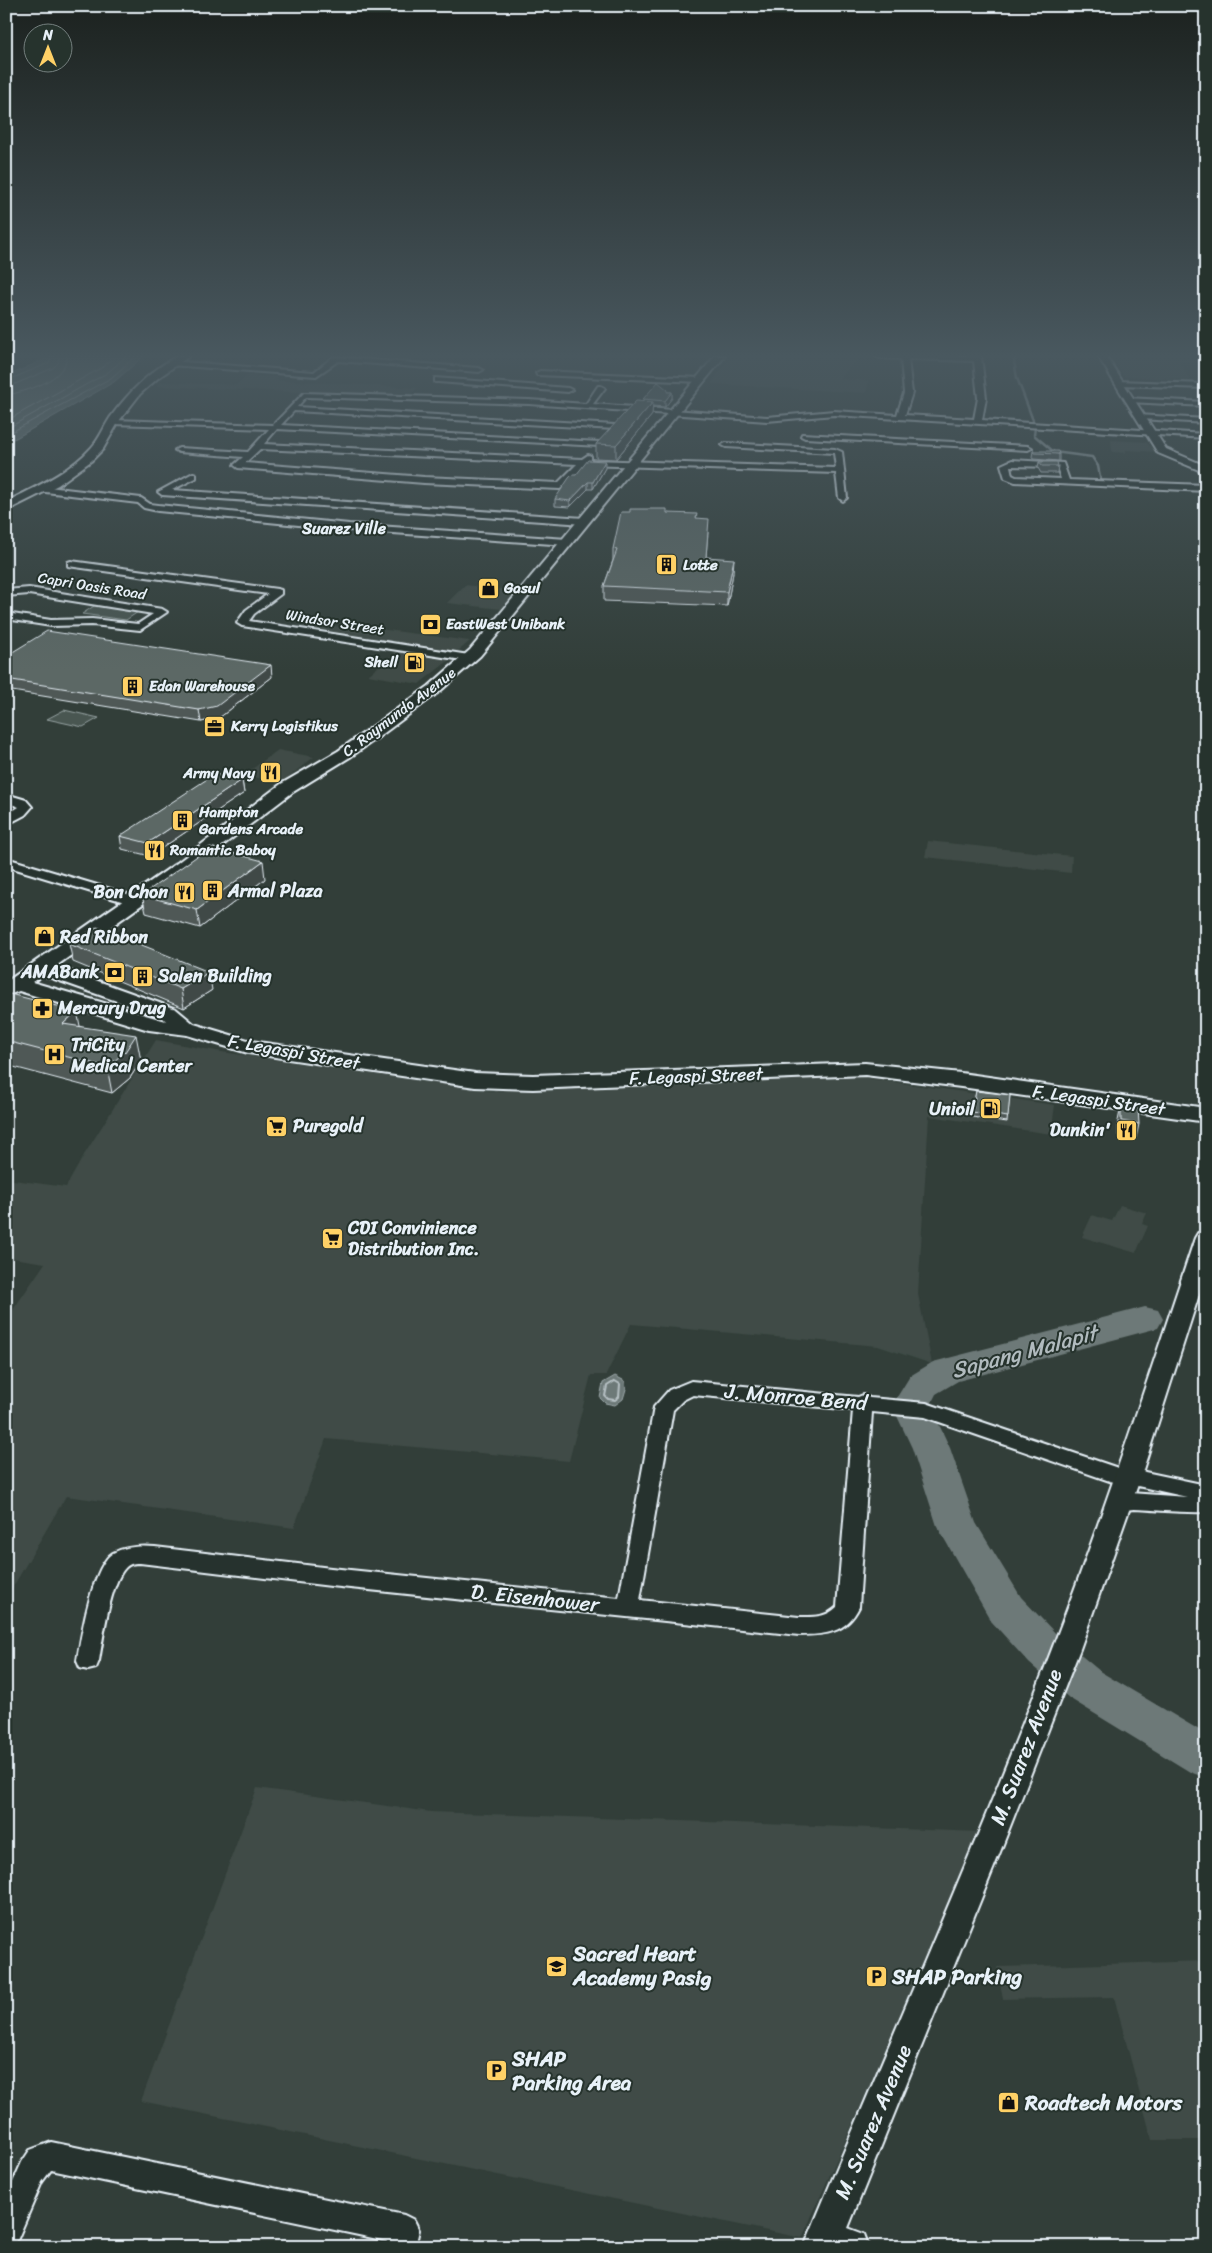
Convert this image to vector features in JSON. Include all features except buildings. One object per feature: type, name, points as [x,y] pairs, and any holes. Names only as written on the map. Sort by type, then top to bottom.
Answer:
[{"type":"main road","points":[[6,508],[40,489],[83,461]]},
{"type":"main road","name":"C. Raymundo Avenue","points":[[11,987],[136,901],[287,788],[344,754],[434,688],[469,658],[529,590],[566,542],[634,461]]},
{"type":"main road","name":"F. Legaspi Street","points":[[41,967],[169,1013],[189,1029]]},
{"type":"main road","name":"F. Legaspi Street","points":[[11,987],[156,1026],[189,1029],[248,1047],[475,1080],[533,1082],[865,1069],[961,1080],[1206,1115]]},
{"type":"street","points":[[242,461],[239,466],[424,480],[560,486],[584,462]]},
{"type":"street","points":[[566,461],[840,471]]},
{"type":"street","points":[[713,467],[717,461]]},
{"type":"street","points":[[839,461],[843,498]]},
{"type":"street","points":[[1185,461],[1206,470]]},
{"type":"street","points":[[1066,482],[1060,465],[1012,463],[1006,465],[1008,476],[1015,479],[1066,482],[1206,488]]},
{"type":"street","points":[[143,504],[193,476]]},
{"type":"street","points":[[40,489],[141,501],[143,504],[158,508],[349,526],[566,542]]},
{"type":"street","points":[[162,492],[584,522]]},
{"type":"street","name":"Windsor Street","points":[[71,564],[277,592],[250,612],[242,623],[469,658]]},
{"type":"street","name":"Capri Oasis Road","points":[[6,592],[29,592],[162,612],[140,627],[92,622],[51,623],[6,616]]},
{"type":"street","points":[[6,798],[25,804],[24,810],[6,821]]},
{"type":"street","points":[[6,862],[136,901]]},
{"type":"street","name":"M. Suarez Avenue","points":[[832,2244],[1062,1655],[1118,1505],[1206,1238]]},
{"type":"street","name":"J. Monroe Bend","points":[[628,1608],[664,1407],[676,1395],[691,1388],[863,1402],[926,1410],[1128,1476]]},
{"type":"street","name":"D. Eisenhower","points":[[88,1661],[99,1602],[112,1569],[119,1560],[137,1555],[155,1555],[331,1577],[800,1626],[827,1624],[844,1616],[848,1607],[863,1402]]},
{"type":"street","points":[[1128,1476],[1206,1493]]},
{"type":"street","points":[[1118,1505],[1130,1501],[1179,1505],[1206,1504]]},
{"type":"street","points":[[6,2233],[32,2172],[40,2160],[51,2156],[404,2230],[400,2247]]},
{"type":"shaded area","points":[[465,585],[518,591],[501,609],[447,603]]},
{"type":"shaded area","points":[[97,604],[141,610],[126,620],[82,614]]},
{"type":"shaded area","points":[[319,625],[387,630],[470,641],[456,653],[311,631]]},
{"type":"shaded area","points":[[400,649],[452,658],[419,684],[368,675]]},
{"type":"shaded area","points":[[64,710],[99,718],[83,727],[47,719]]},
{"type":"shaded area","points":[[278,750],[314,757],[281,783],[244,775]]},
{"type":"shaded area","points":[[928,841],[1072,856],[1071,873],[925,857]]},
{"type":"shaded area","points":[[156,1040],[222,1052],[491,1091],[859,1077],[1055,1105],[1051,1134],[929,1116],[918,1294],[932,1364],[878,1346],[631,1324],[606,1375],[591,1375],[569,1461],[326,1439],[294,1528],[66,1496],[6,1599],[6,1320],[45,1263],[6,1257],[6,1179],[66,1187]]},
{"type":"shaded area","points":[[1120,1205],[1147,1213],[1142,1224],[1148,1226],[1136,1253],[1082,1237],[1092,1215],[1112,1221]]},
{"type":"shaded area","name":"Sacred Heart Academy Pasig","points":[[257,1788],[431,1812],[982,1832],[802,2238],[141,2101]]},
{"type":"shaded area","points":[[1206,1961],[1206,2140],[1152,2140],[1114,1997],[1003,1999],[997,1967]]},
{"type":"water","points":[[615,1376],[625,1381],[626,1389],[623,1399],[615,1405],[605,1403],[600,1398],[603,1383]]},
{"type":"waterway","points":[[1095,461],[1098,466],[1101,482]]},
{"type":"waterway","name":"Sapang Malapit","points":[[1145,1319],[946,1371],[923,1385],[913,1402],[916,1416],[931,1448],[957,1526],[1006,1609],[1044,1650],[1085,1685],[1206,1758]]},
{"type":"place","name":"Lotte","points":[[667,565]]},
{"type":"place","name":"Gasul","points":[[488,588]]},
{"type":"place","name":"EastWest Unibank","points":[[430,624]]},
{"type":"place","name":"Shell","points":[[414,662]]},
{"type":"place","name":"Edan Warehouse","points":[[133,686]]},
{"type":"place","name":"Kerry Logistikus","points":[[215,726]]},
{"type":"place","name":"Army Navy","points":[[271,773]]},
{"type":"place","name":"Hampton Gardens Arcade","points":[[183,821]]},
{"type":"place","name":"Romantic Baboy","points":[[154,850]]},
{"type":"place","name":"Armal Plaza","points":[[212,891]]},
{"type":"place","name":"Bon Chon","points":[[184,892]]},
{"type":"place","name":"Red Ribbon","points":[[44,937]]},
{"type":"place","name":"AMABank","points":[[115,972]]},
{"type":"place","name":"Solen Building","points":[[142,976]]},
{"type":"place","name":"Mercury Drug","points":[[42,1008]]},
{"type":"place","name":"TriCity Medical Center","points":[[55,1055]]},
{"type":"place","name":"Unioil","points":[[991,1109]]},
{"type":"place","name":"Puregold","points":[[277,1126]]},
{"type":"place","name":"Dunkin'","points":[[1127,1130]]},
{"type":"place","name":"CDI Convinience Distribution Inc.","points":[[332,1238]]},
{"type":"place","name":"Sacred Heart Academy Pasig","points":[[557,1966]]},
{"type":"place","name":"SHAP Parking","points":[[876,1977]]},
{"type":"place","name":"SHAP Parking Area","points":[[496,2071]]},
{"type":"place","name":"Roadtech Motors","points":[[1009,2103]]},
{"type":"district","name":"Suarez Ville","points":[[344,528]]}]
